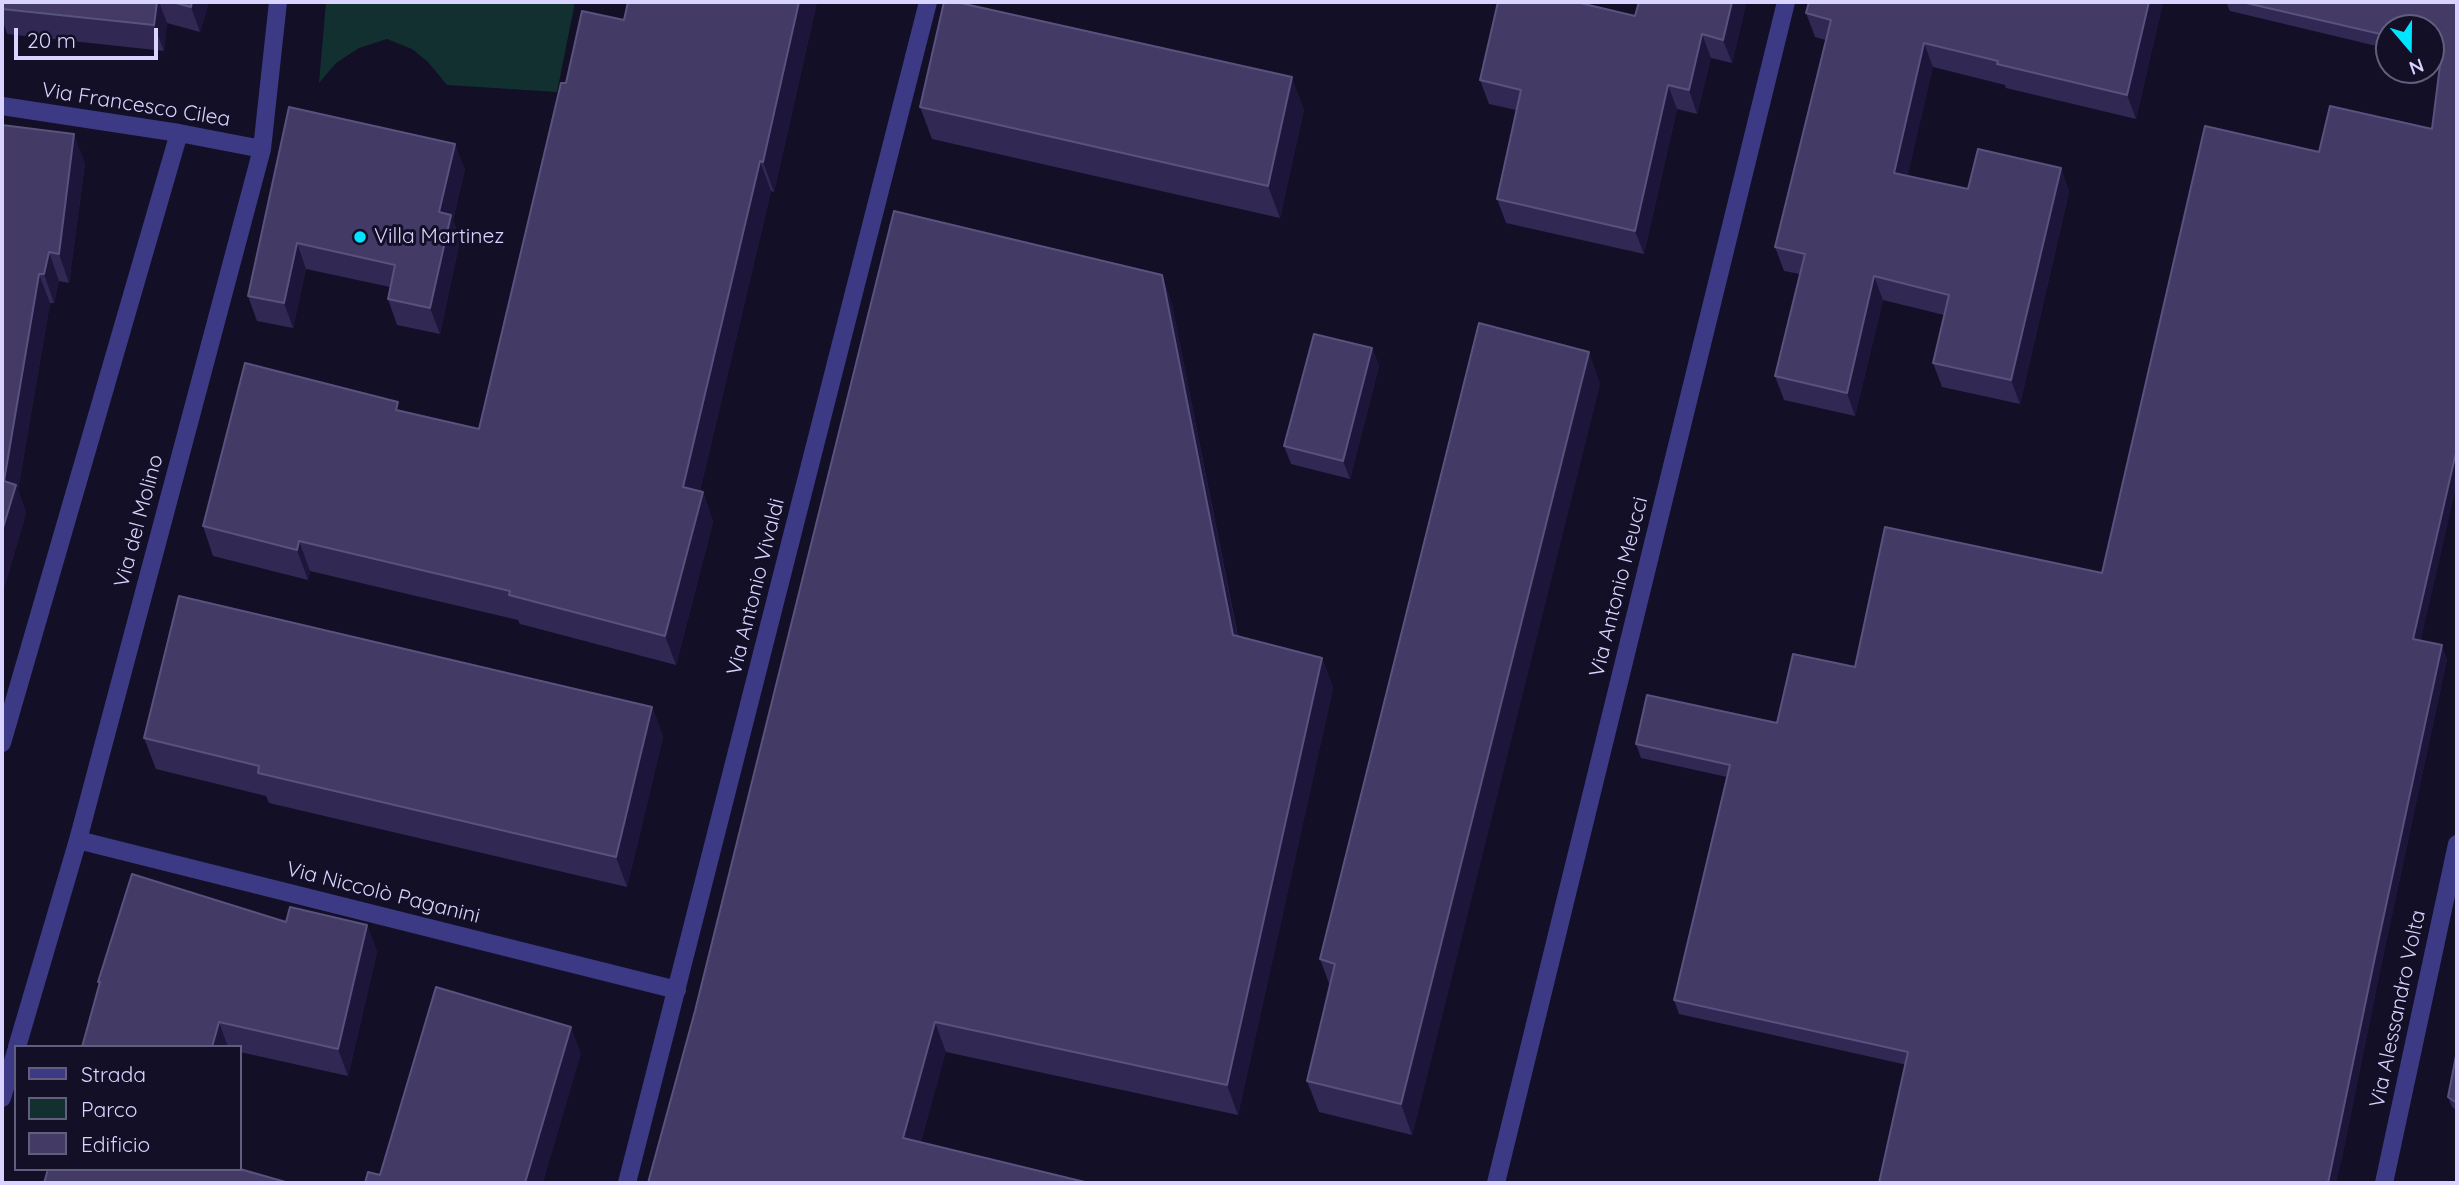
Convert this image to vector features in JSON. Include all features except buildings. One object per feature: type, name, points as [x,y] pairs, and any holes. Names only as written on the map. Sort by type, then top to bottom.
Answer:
[{"type":"street","name":"Via del Molino","points":[[17,1045],[78,840],[262,149],[278,2]]},
{"type":"street","name":"Via Antonio Vivaldi","points":[[626,1183],[928,2]]},
{"type":"street","name":"Via Antonio Meucci","points":[[1496,1183],[1786,2]]},
{"type":"street","name":"Via Francesco Cilea","points":[[2,106],[179,133],[262,149]]},
{"type":"street","points":[[2,743],[179,133]]},
{"type":"street","name":"Via Niccolò Paganini","points":[[78,840],[677,990]]},
{"type":"street","name":"Via Alessandro Volta","points":[[2384,1183],[2457,844]]},
{"type":"street","name":"Via del Molino","points":[[2,1098],[14,1056]]},
{"type":"green space","points":[[326,2],[575,2],[557,92],[447,85],[428,62],[412,49],[387,39],[359,48],[336,63],[319,83]]},
{"type":"place","name":"Villa Martinez","points":[[360,237]]}]
